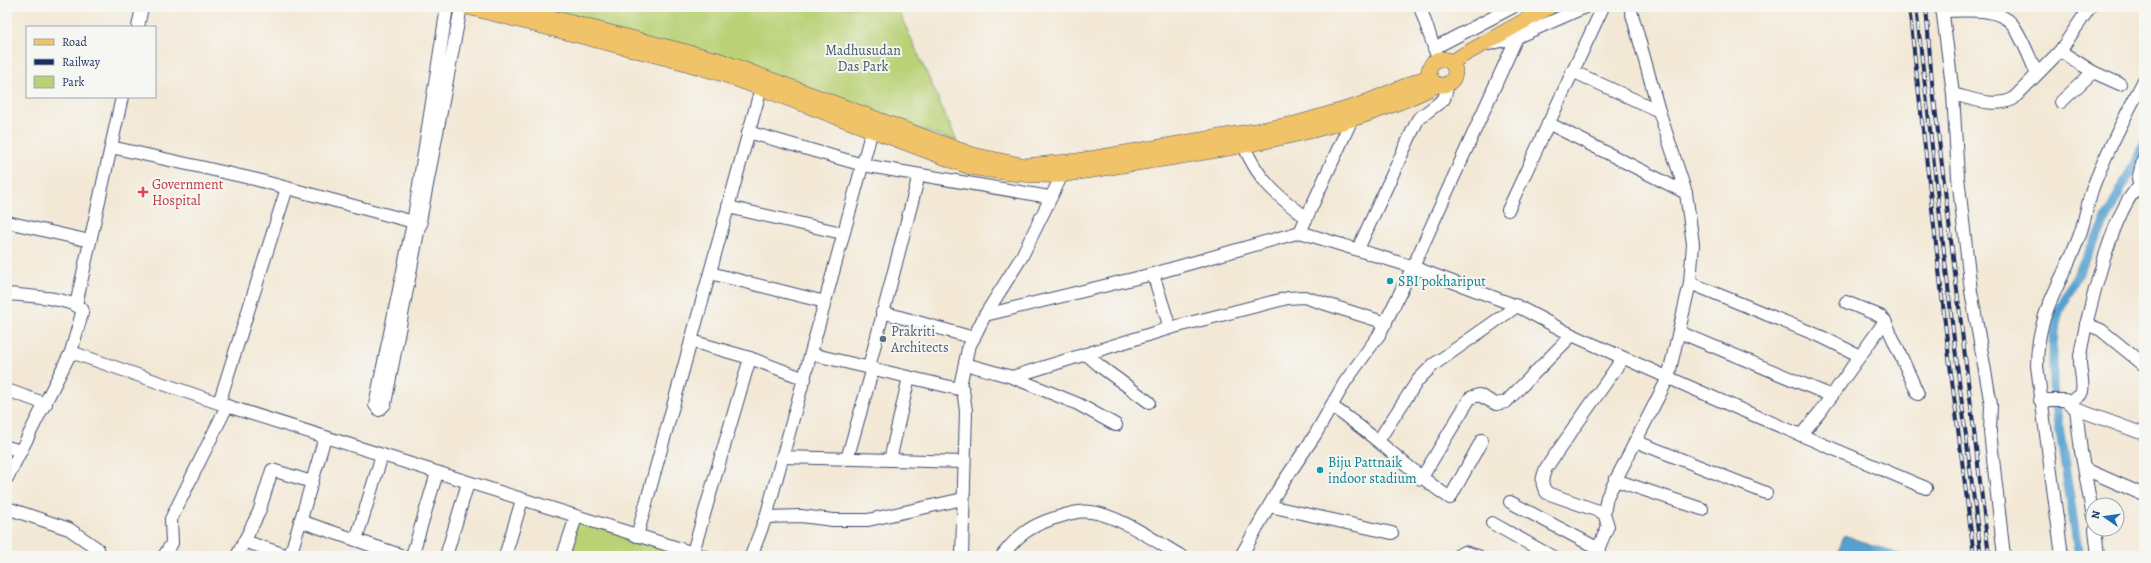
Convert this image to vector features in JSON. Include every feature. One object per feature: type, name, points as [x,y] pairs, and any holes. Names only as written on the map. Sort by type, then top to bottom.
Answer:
[{"type":"main road","points":[[468,7],[686,62],[761,88],[970,167],[1005,174],[1030,176],[1062,175],[1243,144],[1351,121],[1455,75],[1454,66],[1441,57]]},
{"type":"main road","points":[[508,7],[718,60],[973,156],[1025,166],[1078,161],[1295,124],[1438,82]]},
{"type":"main road","points":[[1438,82],[1431,65],[1441,57],[1477,48],[1549,7]]},
{"type":"street","points":[[138,26],[142,7]]},
{"type":"street","points":[[447,7],[417,223],[385,404],[380,410],[375,405],[417,223],[461,7]]},
{"type":"street","points":[[1420,7],[1441,57],[1513,7]]},
{"type":"street","points":[[1477,48],[1517,37],[1585,7]]},
{"type":"street","points":[[1508,210],[1603,7]]},
{"type":"street","points":[[1510,502],[1597,552],[1608,526],[1604,513],[1604,503],[1668,378],[1690,283],[1693,244],[1686,193],[1659,111],[1630,7]]},
{"type":"street","points":[[1953,94],[1995,104],[2013,99],[2060,52],[2090,7]]},
{"type":"street","points":[[2004,556],[1990,432],[1991,405],[1971,291],[1958,177],[1953,94],[1942,9],[1985,12],[2006,18],[2013,25],[2038,74]]},
{"type":"street","points":[[1241,556],[1269,506],[1300,455],[1315,435],[1345,382],[1376,340],[1386,323],[1413,267],[1517,37]]},
{"type":"street","points":[[2060,52],[2093,72],[2120,84]]},
{"type":"street","points":[[1572,71],[1659,111]]},
{"type":"street","points":[[2061,102],[2093,72]]},
{"type":"street","points":[[2062,556],[2037,346],[2046,309],[2080,236],[2084,214],[2094,185],[2118,130],[2144,80]]},
{"type":"street","points":[[1358,249],[1418,119],[1444,99],[1438,82]]},
{"type":"street","points":[[637,536],[761,88]]},
{"type":"street","points":[[76,305],[122,98]]},
{"type":"street","points":[[1300,232],[1351,121]]},
{"type":"street","points":[[1548,123],[1686,193]]},
{"type":"street","points":[[752,556],[766,517],[805,379],[842,233],[872,130]]},
{"type":"street","points":[[748,132],[863,165],[1049,197]]},
{"type":"street","points":[[1243,144],[1252,166],[1266,185],[1307,218]]},
{"type":"street","points":[[111,147],[287,188],[417,223]]},
{"type":"street","points":[[2070,404],[2077,398],[2082,390],[2080,357],[2086,324],[2104,254],[2129,201],[2142,186],[2138,179],[2144,157]]},
{"type":"street","points":[[847,459],[871,368],[882,312],[919,175]]},
{"type":"street","points":[[962,556],[966,411],[963,390],[960,386],[968,349],[985,315],[1021,258],[1049,197],[1062,175]]},
{"type":"street","points":[[164,556],[172,543],[171,519],[223,405],[287,188]]},
{"type":"street","points":[[728,207],[842,233]]},
{"type":"street","points":[[7,222],[90,241]]},
{"type":"street","points":[[985,315],[1153,274],[1300,232],[1413,267],[1517,306],[1572,335],[1623,358],[1926,488]]},
{"type":"street","points":[[710,273],[825,302]]},
{"type":"street","points":[[1153,274],[1170,328]]},
{"type":"street","points":[[1690,283],[1815,334],[1860,356]]},
{"type":"street","points":[[7,294],[43,298],[76,305],[82,309],[82,314],[71,352],[46,404],[7,478]]},
{"type":"street","points":[[1012,377],[1170,328],[1288,298],[1304,298],[1386,323]]},
{"type":"street","points":[[1846,302],[1880,316],[1885,320],[1918,394]]},
{"type":"street","points":[[1378,441],[1418,380],[1433,365],[1517,306]]},
{"type":"street","points":[[882,312],[974,338]]},
{"type":"street","points":[[1801,435],[1832,396],[1885,320]]},
{"type":"street","points":[[2086,324],[2101,330],[2144,365]]},
{"type":"street","points":[[1679,332],[1832,396]]},
{"type":"street","points":[[1421,478],[1470,398],[1479,395],[1496,404],[1506,402],[1572,335]]},
{"type":"street","points":[[691,341],[750,358],[805,379]]},
{"type":"street","points":[[71,352],[223,405],[692,554],[750,358]]},
{"type":"street","points":[[811,354],[963,390]]},
{"type":"street","points":[[1086,354],[1149,402]]},
{"type":"street","points":[[1604,513],[1547,493],[1543,488],[1542,479],[1546,468],[1623,358]]},
{"type":"street","points":[[965,364],[1012,377],[1078,404],[1116,425]]},
{"type":"street","points":[[890,460],[909,377]]},
{"type":"street","points":[[7,390],[46,404]]},
{"type":"street","points":[[2043,400],[2070,404],[2144,434]]},
{"type":"street","points":[[2070,404],[2085,469],[2090,497]]},
{"type":"street","points":[[1331,406],[1378,441],[1421,478],[1450,498],[1482,440]]},
{"type":"street","points":[[244,541],[289,556],[325,437]]},
{"type":"street","points":[[1635,440],[1766,493]]},
{"type":"street","points":[[7,447],[21,452]]},
{"type":"street","points":[[356,540],[382,455]]},
{"type":"street","points":[[782,456],[964,462]]},
{"type":"street","points":[[2085,469],[2144,495]]},
{"type":"street","points":[[237,556],[259,512],[272,470],[312,482]]},
{"type":"street","points":[[412,556],[437,473]]},
{"type":"street","points":[[1616,480],[1702,509]]},
{"type":"street","points":[[446,556],[468,483]]},
{"type":"street","points":[[766,517],[801,516],[833,520],[868,520],[963,499]]},
{"type":"street","points":[[505,556],[522,500]]},
{"type":"street","points":[[1269,506],[1392,533]]},
{"type":"street","points":[[7,508],[69,529],[98,548],[100,556]]},
{"type":"street","points":[[1002,556],[1017,537],[1037,524],[1069,514],[1090,511],[1102,514],[1145,535],[1181,556]]},
{"type":"street","points":[[563,556],[576,517]]},
{"type":"street","points":[[300,521],[403,556]]},
{"type":"street","points":[[1492,523],[1551,556]]},
{"type":"street","points":[[2095,537],[2098,556]]},
{"type":"street","points":[[1457,556],[1464,552],[1478,556]]},
{"type":"green space","name":"Madhusudan Das Park","points":[[509,7],[897,7],[957,141],[633,38]]},
{"type":"green space","points":[[577,519],[685,556],[566,556]]},
{"type":"water","points":[[1844,535],[1904,556],[1837,556]]},
{"type":"waterway","points":[[2079,556],[2053,387],[2053,343],[2059,311],[2144,144]]},
{"type":"railway","points":[[1909,7],[1948,349],[1974,556]]},
{"type":"railway","points":[[1916,7],[1955,348],[1981,556]]},
{"type":"railway","points":[[1926,7],[1932,82],[1989,556]]},
{"type":"place","name":"Government Hospital","points":[[143,192]]},
{"type":"place","name":"SBI pokhariput","points":[[1390,281]]},
{"type":"place","name":"Prakriti Architects","points":[[883,339]]},
{"type":"place","name":"Biju Pattnaik indoor stadium","points":[[1320,470]]}]
